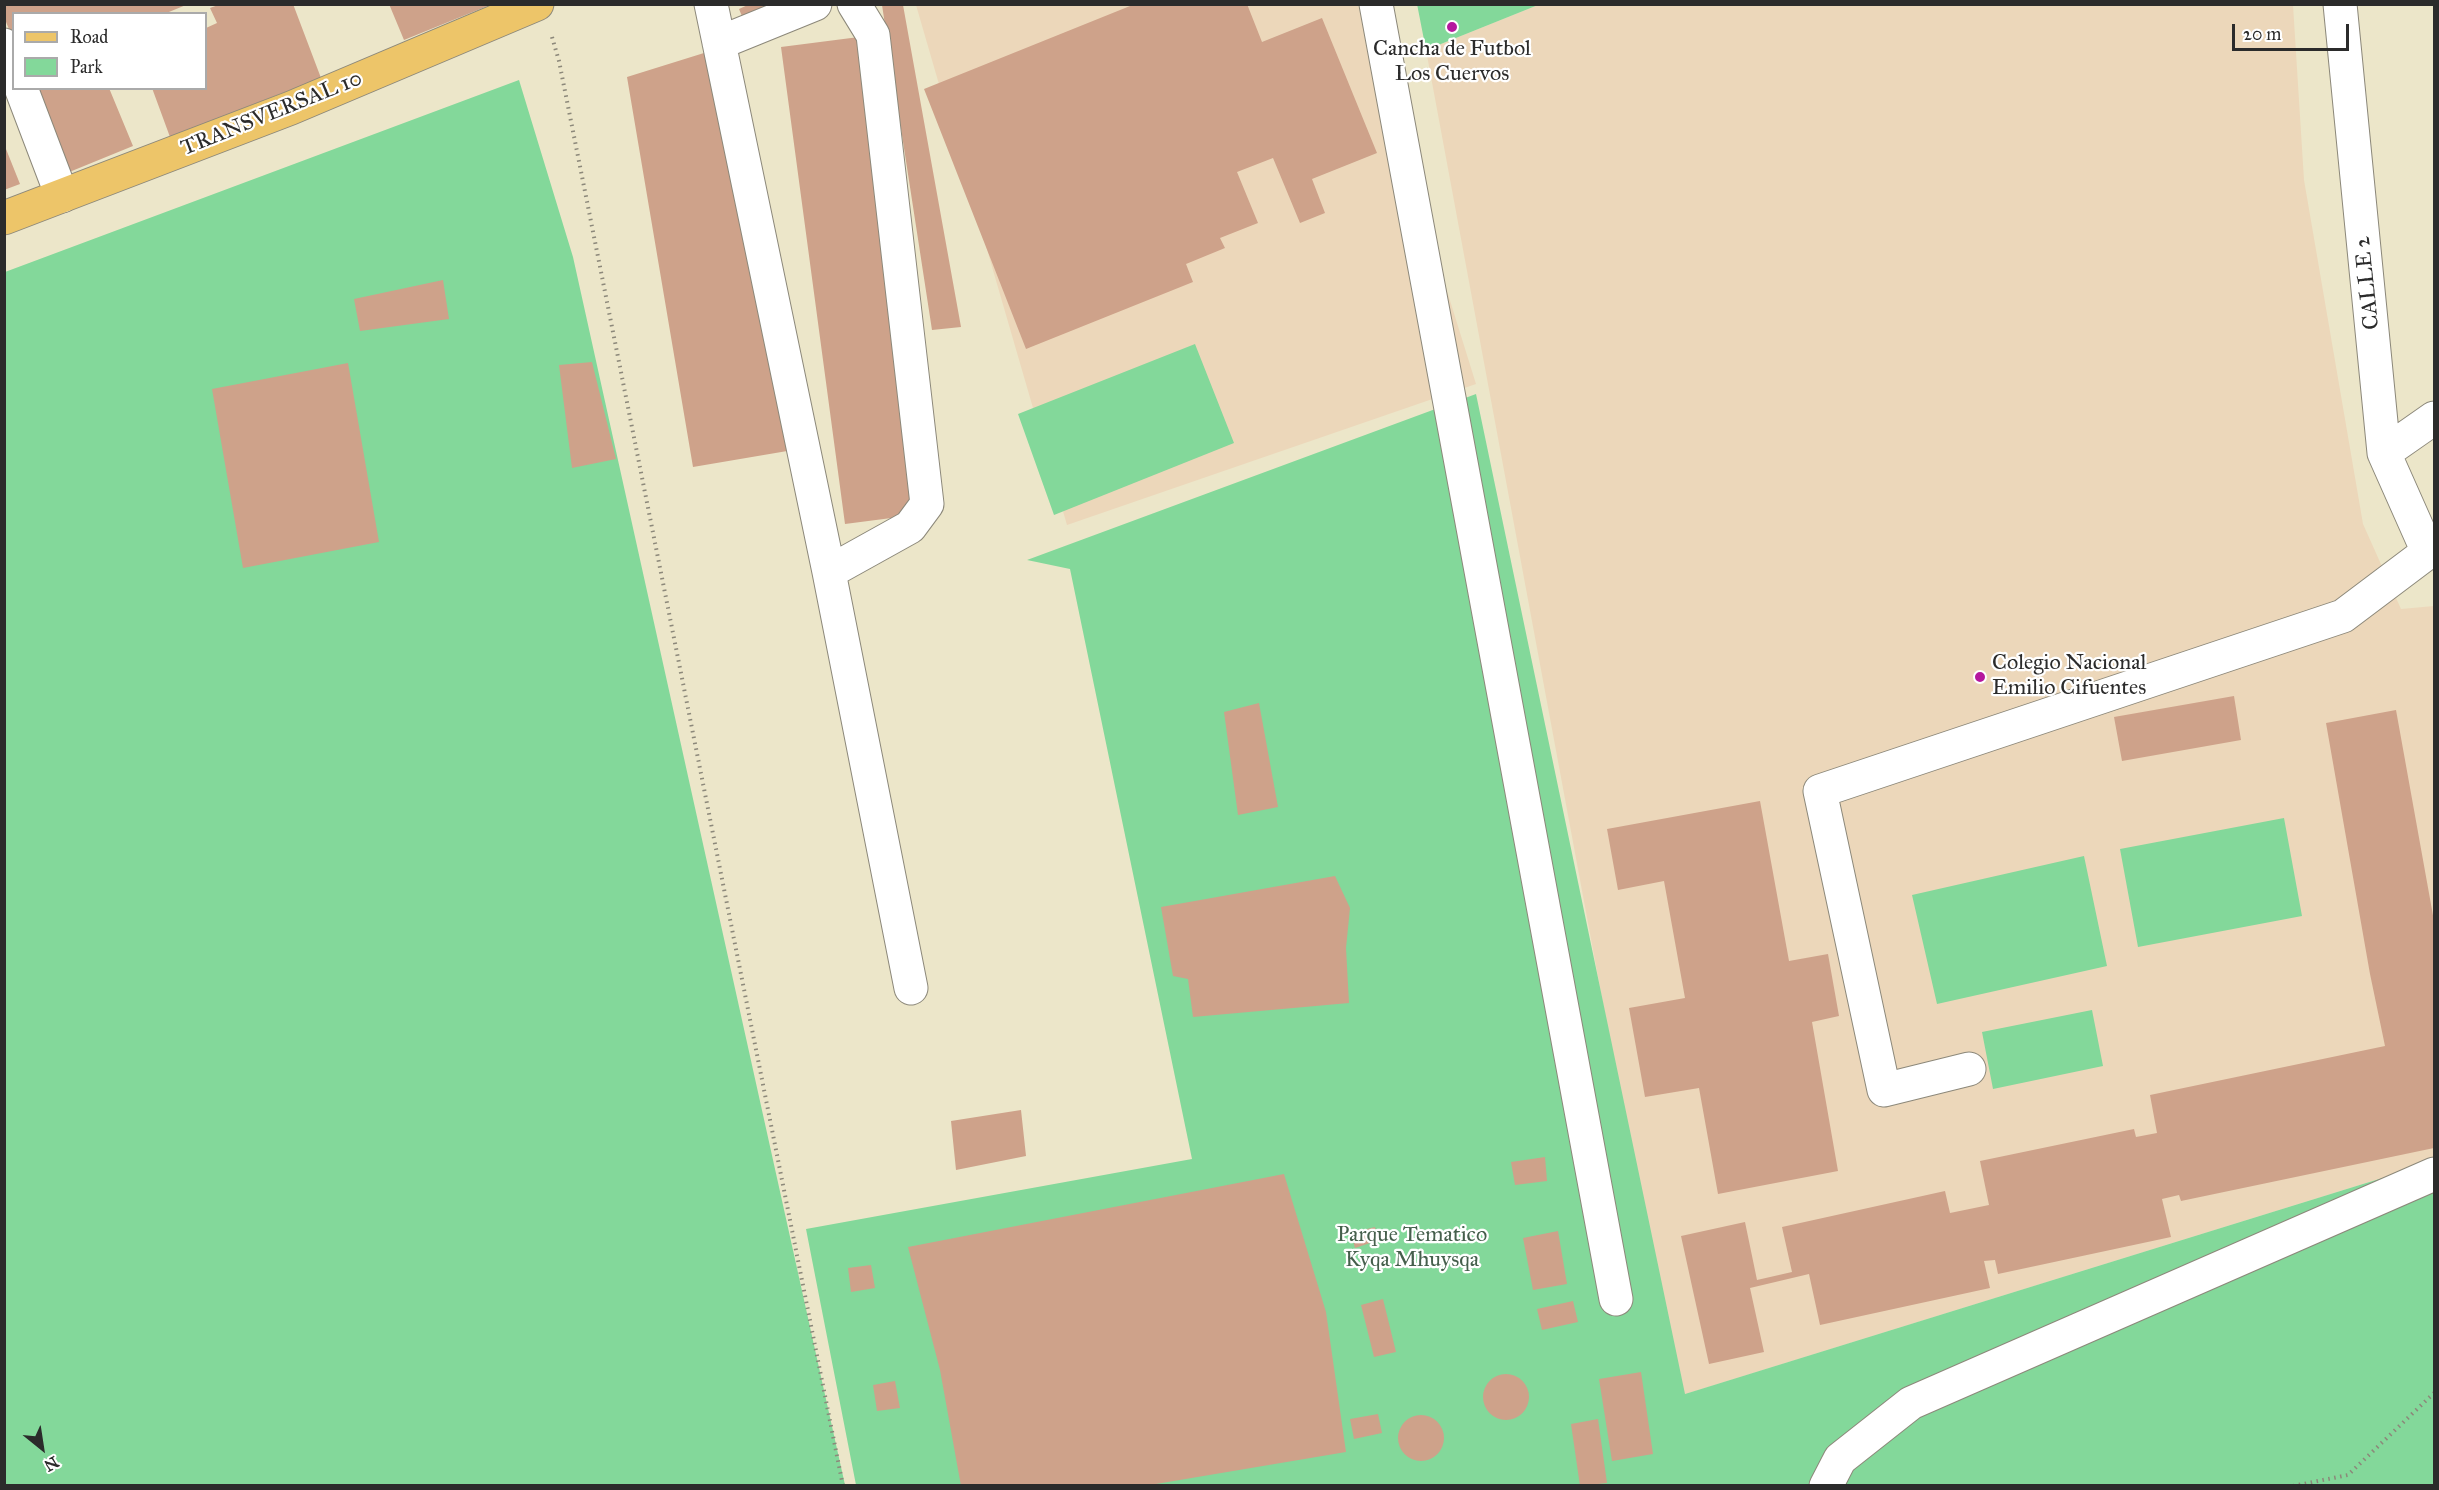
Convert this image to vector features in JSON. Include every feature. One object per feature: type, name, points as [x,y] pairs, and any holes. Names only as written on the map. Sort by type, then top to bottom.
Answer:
[{"type":"main road","name":"TRANSVERSAL 10","points":[[4,218],[291,108],[543,16]]},
{"type":"street","points":[[711,4],[829,572],[911,988]]},
{"type":"street","points":[[719,43],[815,4]]},
{"type":"street","points":[[829,572],[910,527],[927,504],[873,35],[854,4]]},
{"type":"street","points":[[1376,4],[1616,1299]]},
{"type":"street","name":"CALLE 2","points":[[2340,4],[2384,453],[2431,553]]},
{"type":"street","points":[[4,45],[12,63]]},
{"type":"street","points":[[22,90],[62,196]]},
{"type":"street","points":[[2384,453],[2434,418]]},
{"type":"street","points":[[1970,1069],[1884,1090],[1821,791],[2343,616],[2431,553]]},
{"type":"street","points":[[1826,1485],[1840,1459],[1911,1403],[2434,1174]]},
{"type":"path","points":[[543,16],[559,61],[843,1485]]},
{"type":"path","points":[[2293,1485],[2348,1475],[2434,1393]]},
{"type":"shaded area","points":[[916,5],[1358,5],[1476,384],[1067,525]]},
{"type":"shaded area","name":"Colegio Nacional Emilio Cifuentes","points":[[1538,5],[2293,5],[2304,180],[2363,524],[2401,609],[2434,606],[2434,1162],[1676,1397],[1426,50]]},
{"type":"green space","name":"Cancha de Futbol Los Cuervos","points":[[1417,4],[1538,4],[1538,5],[1426,50]]},
{"type":"green space","points":[[519,80],[573,257],[845,1485],[5,1486],[5,272]]},
{"type":"green space","points":[[1195,344],[1234,443],[1054,515],[1018,414]]},
{"type":"green space","name":"Parque Tematico Kyqa Mhuysqa","points":[[1476,394],[1685,1394],[2434,1162],[2434,1485],[856,1485],[806,1229],[1192,1159],[1070,569],[1027,560]]},
{"type":"green space","points":[[2284,818],[2302,916],[2138,947],[2120,849]]},
{"type":"green space","points":[[2084,856],[2107,966],[1937,1004],[1912,895]]},
{"type":"green space","points":[[2092,1010],[2103,1066],[1993,1089],[1982,1032]]},
{"type":"building","points":[[4,4],[186,5],[169,12],[12,12],[12,37],[4,17]]},
{"type":"building","points":[[221,4],[293,4],[321,78],[170,137],[153,90],[207,90],[207,28],[217,23],[210,8]]},
{"type":"building","points":[[389,4],[490,4],[490,5],[404,40]]},
{"type":"building","points":[[750,4],[797,5],[746,26],[739,9]]},
{"type":"building","points":[[1135,4],[1247,4],[1262,42],[1322,18],[1377,153],[1312,179],[1325,213],[1300,223],[1273,158],[1237,172],[1258,223],[1220,238],[1225,248],[1186,264],[1193,282],[1026,349],[924,89]]},
{"type":"building","points":[[882,5],[903,5],[961,327],[932,330]]},
{"type":"building","points":[[859,37],[930,513],[845,524],[781,47]]},
{"type":"building","points":[[720,48],[799,449],[693,467],[627,77]]},
{"type":"building","points":[[34,90],[110,90],[133,146],[62,175]]},
{"type":"building","points":[[4,144],[20,184],[4,190]]},
{"type":"building","points":[[443,280],[449,319],[360,331],[354,299]]},
{"type":"building","points":[[592,362],[616,459],[572,468],[559,365]]},
{"type":"building","points":[[348,363],[379,542],[243,568],[212,389]]},
{"type":"building","points":[[2234,696],[2241,740],[2122,761],[2114,717]]},
{"type":"building","points":[[1259,703],[1278,807],[1238,815],[1224,712]]},
{"type":"building","points":[[2396,710],[2434,921],[2434,1148],[2181,1201],[2179,1195],[2162,1199],[2171,1237],[1998,1274],[1995,1260],[1984,1261],[1990,1288],[1820,1325],[1809,1274],[1750,1288],[1764,1352],[1709,1364],[1681,1236],[1745,1222],[1757,1280],[1792,1272],[1782,1227],[1945,1191],[1950,1213],[1989,1205],[1980,1161],[2134,1129],[2136,1137],[2157,1133],[2150,1095],[2385,1046],[2370,974],[2326,723]]},
{"type":"building","points":[[1760,801],[1789,961],[1828,954],[1839,1016],[1812,1022],[1838,1171],[1718,1194],[1699,1088],[1645,1097],[1629,1008],[1685,998],[1664,881],[1618,890],[1607,829]]},
{"type":"building","points":[[1335,876],[1350,908],[1346,948],[1349,1003],[1193,1017],[1188,979],[1173,976],[1161,907]]},
{"type":"building","points":[[1021,1110],[1026,1156],[956,1170],[951,1121]]},
{"type":"building","points":[[1545,1157],[1547,1181],[1515,1185],[1511,1162]]},
{"type":"building","points":[[1284,1174],[1326,1312],[1346,1452],[1144,1486],[961,1486],[940,1370],[908,1247]]},
{"type":"building","points":[[1375,1227],[1379,1240],[1355,1248],[1351,1233]]},
{"type":"building","points":[[1558,1231],[1567,1284],[1533,1290],[1523,1238]]},
{"type":"building","points":[[871,1265],[875,1288],[851,1292],[848,1268]]},
{"type":"building","points":[[1383,1299],[1396,1352],[1374,1357],[1361,1305]]},
{"type":"building","points":[[1573,1301],[1578,1322],[1542,1330],[1537,1309]]},
{"type":"building","points":[[1641,1372],[1653,1454],[1612,1461],[1599,1379]]},
{"type":"building","points":[[1511,1374],[1523,1380],[1528,1388],[1528,1406],[1523,1414],[1515,1419],[1501,1420],[1493,1417],[1486,1410],[1483,1392],[1486,1384],[1493,1377]]},
{"type":"building","points":[[895,1381],[900,1408],[877,1411],[873,1385]]},
{"type":"building","points":[[1378,1414],[1382,1433],[1354,1439],[1350,1419]]},
{"type":"building","points":[[1426,1415],[1438,1421],[1443,1429],[1443,1447],[1438,1455],[1430,1460],[1416,1461],[1404,1455],[1399,1447],[1398,1433],[1404,1421],[1412,1416]]},
{"type":"building","points":[[1598,1419],[1607,1483],[1580,1486],[1571,1424]]},
{"type":"place","name":"Cancha de Futbol Los Cuervos","points":[[1452,27]]},
{"type":"place","name":"Colegio Nacional Emilio Cifuentes","points":[[1980,677]]}]
